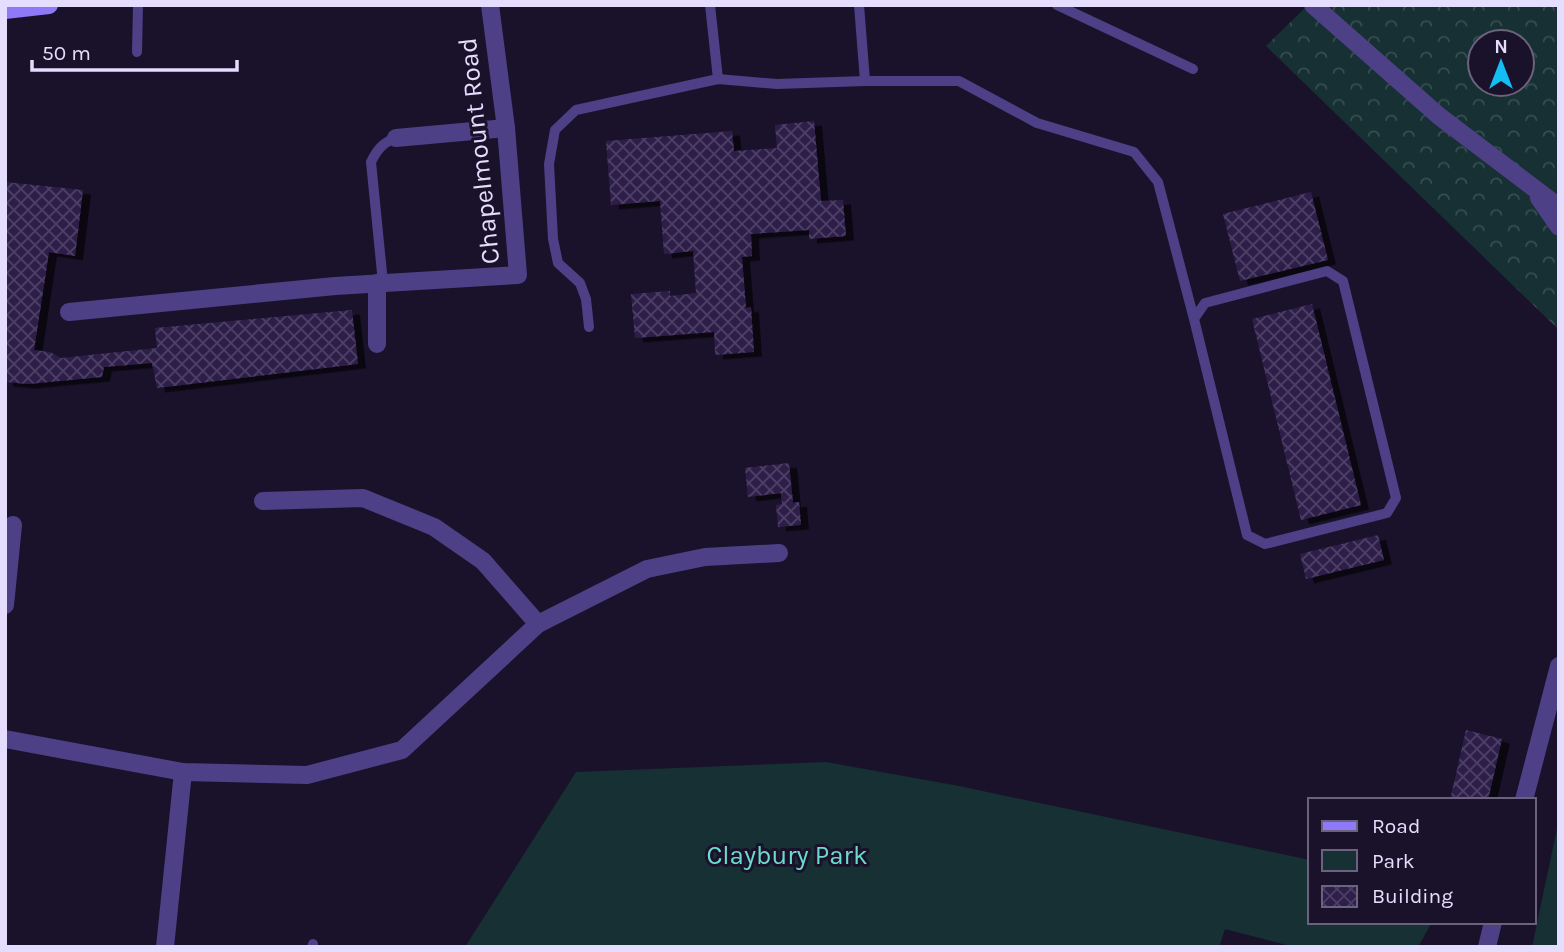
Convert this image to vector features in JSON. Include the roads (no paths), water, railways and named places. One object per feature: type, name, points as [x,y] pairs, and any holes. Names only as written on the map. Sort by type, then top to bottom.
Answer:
[{"type":"main road","points":[[5,10],[48,5]]},
{"type":"street","name":"Chapelmount Road","points":[[69,312],[335,286],[518,275],[506,128],[490,5]]},
{"type":"street","points":[[1314,5],[1439,116],[1559,207]]},
{"type":"street","points":[[396,138],[506,128]]},
{"type":"street","points":[[1532,186],[1559,227]]},
{"type":"street","points":[[377,344],[380,283]]},
{"type":"street","points":[[263,501],[363,498],[434,527],[483,561],[538,624]]},
{"type":"street","points":[[5,605],[13,525]]},
{"type":"street","points":[[5,739],[183,772],[307,775],[402,750],[538,624],[647,569],[705,557],[779,553]]},
{"type":"street","points":[[1525,798],[1559,666]]},
{"type":"street","points":[[165,947],[183,772]]},
{"type":"street","points":[[1487,947],[1493,924]]},
{"type":"lane","points":[[137,52],[138,5]]},
{"type":"lane","points":[[710,5],[718,79]]},
{"type":"lane","points":[[859,5],[865,80]]},
{"type":"lane","points":[[1057,5],[1193,69]]},
{"type":"lane","points":[[589,327],[586,299],[579,283],[558,263],[553,239],[549,164],[555,130],[576,110],[718,79],[777,84],[960,80],[1037,123],[1134,152],[1158,182],[1247,535],[1265,544],[1387,513],[1396,498],[1343,281],[1327,271],[1205,303],[1194,319]]},
{"type":"lane","points":[[380,283],[371,162],[386,141],[396,138]]},
{"type":"park label","name":"Claybury Park","points":[[787,855]]}]
